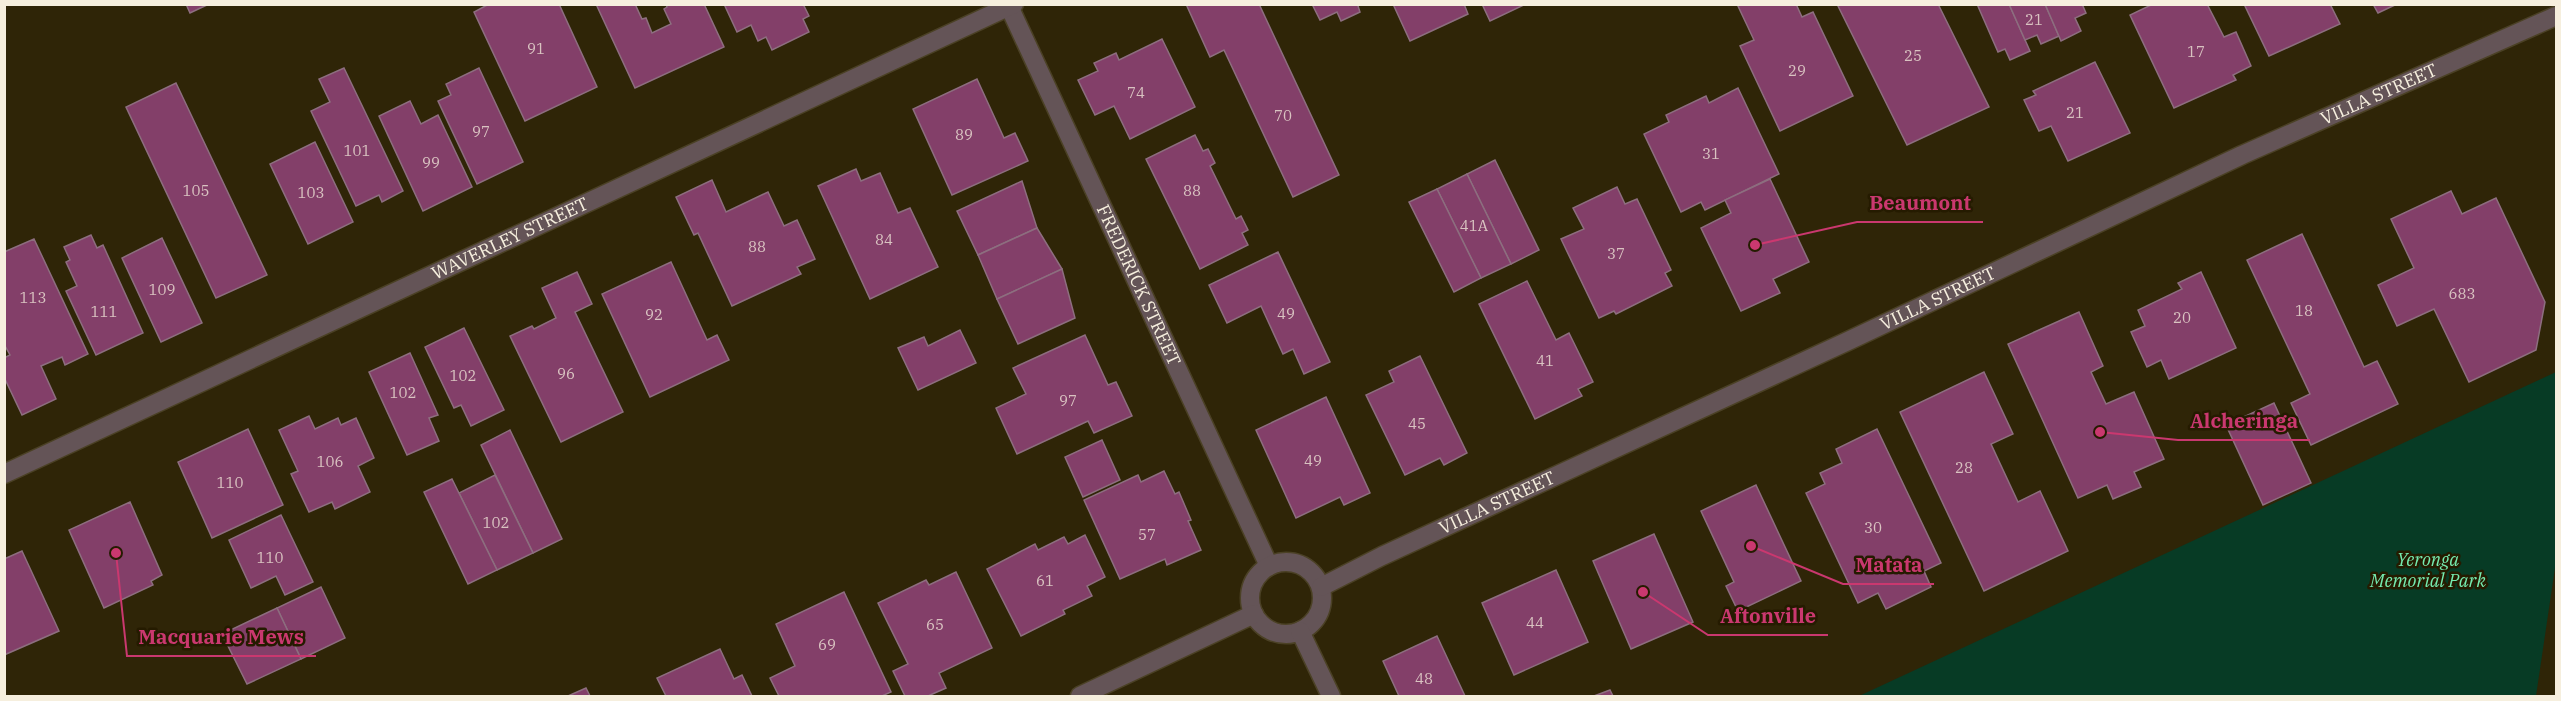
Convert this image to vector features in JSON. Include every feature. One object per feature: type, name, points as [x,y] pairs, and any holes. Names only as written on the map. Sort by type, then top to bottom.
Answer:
[{"type":"street","name":"WAVERLEY STREET","points":[[4,474],[1010,5]]},
{"type":"street","name":"FREDERICK STREET","points":[[1010,5],[1269,566]]},
{"type":"street","name":"VILLA STREET","points":[[1321,587],[1382,556],[1869,332],[2242,155],[2556,16]]},
{"type":"street","points":[[1290,561],[1300,564],[1309,570],[1321,587],[1323,598],[1316,618],[1300,632],[1279,634],[1259,623],[1254,614],[1250,603],[1253,581],[1269,566],[1290,561]]},
{"type":"street","points":[[1080,696],[1254,614]]},
{"type":"street","points":[[1300,632],[1331,696]]},
{"type":"green space","name":"Yeronga Memorial Park","points":[[2556,372],[2556,561],[2536,696],[1859,696]]},
{"type":"building","points":[[186,4],[209,4],[190,13]]},
{"type":"building","points":[[489,4],[559,4],[597,87],[525,121],[474,12]]},
{"type":"building","points":[[596,4],[635,4],[642,19],[646,18],[652,33],[671,24],[664,9],[667,7],[666,4],[704,4],[724,47],[635,88]]},
{"type":"building","points":[[724,4],[803,4],[809,16],[803,19],[809,32],[772,50],[766,37],[758,41],[751,25],[737,32]]},
{"type":"building","points":[[1186,4],[1259,4],[1339,175],[1293,197],[1224,50],[1210,57]]},
{"type":"building","points":[[1312,4],[1361,4],[1358,6],[1360,12],[1341,21],[1337,12],[1320,20]]},
{"type":"building","points":[[1393,4],[1464,4],[1468,14],[1410,41]]},
{"type":"building","points":[[1482,4],[1526,4],[1490,21]]},
{"type":"building","points":[[1737,4],[1796,4],[1802,17],[1813,12],[1853,96],[1780,131],[1740,46],[1754,40]]},
{"type":"building","points":[[1837,4],[1938,4],[1989,107],[1907,145]]},
{"type":"building","points":[[1977,4],[2009,4],[2030,51],[2010,60],[2005,49],[1998,52]]},
{"type":"building","points":[[2009,4],[2045,4],[2059,36],[2041,44],[2037,35],[2025,40]]},
{"type":"building","points":[[2045,4],[2082,4],[2086,13],[2075,18],[2081,31],[2061,41]]},
{"type":"building","points":[[2153,4],[2207,4],[2224,37],[2236,32],[2251,66],[2233,75],[2236,80],[2174,108],[2130,15]]},
{"type":"building","points":[[2244,4],[2330,4],[2340,24],[2269,56]]},
{"type":"building","points":[[2373,4],[2397,4],[2378,13]]},
{"type":"building","points":[[1162,39],[1195,107],[1130,139],[1114,106],[1095,115],[1078,80],[1098,71],[1094,63],[1116,53],[1119,60]]},
{"type":"building","points":[[2095,62],[2130,133],[2068,161],[2051,126],[2039,131],[2024,100],[2036,95],[2033,91]]},
{"type":"building","points":[[344,68],[403,191],[382,202],[379,195],[356,206],[311,111],[330,102],[319,79]]},
{"type":"building","points":[[479,68],[523,162],[477,184],[438,101],[451,95],[446,84]]},
{"type":"building","points":[[977,79],[1004,138],[1015,133],[1028,161],[952,195],[913,109]]},
{"type":"building","points":[[176,83],[267,275],[216,298],[126,107]]},
{"type":"building","points":[[1738,88],[1779,174],[1705,210],[1701,202],[1681,212],[1644,134],[1669,122],[1666,115],[1706,96],[1709,103]]},
{"type":"building","points":[[410,101],[421,124],[438,115],[472,187],[423,211],[379,116]]},
{"type":"building","points":[[1195,135],[1203,151],[1208,149],[1215,163],[1210,166],[1236,219],[1241,216],[1248,230],[1242,233],[1248,245],[1200,269],[1146,159]]},
{"type":"building","points":[[315,142],[353,222],[308,244],[270,164]]},
{"type":"building","points":[[1495,160],[1539,250],[1511,264],[1467,174]]},
{"type":"building","points":[[856,169],[861,181],[880,173],[898,213],[910,208],[938,267],[870,299],[818,186]]},
{"type":"building","points":[[1467,174],[1511,264],[1481,278],[1437,189]]},
{"type":"building","points":[[1770,179],[1809,262],[1773,279],[1780,293],[1741,311],[1701,228],[1731,213],[1725,200]]},
{"type":"building","points":[[712,180],[726,212],[768,192],[784,226],[797,220],[815,259],[797,267],[801,274],[732,306],[698,233],[694,235],[676,197]]},
{"type":"building","points":[[1022,181],[1037,228],[978,255],[957,211]]},
{"type":"building","points":[[1617,187],[1625,204],[1637,199],[1671,270],[1665,273],[1672,286],[1616,314],[1614,311],[1599,318],[1561,239],[1584,229],[1573,208]]},
{"type":"building","points":[[1437,189],[1481,278],[1454,292],[1409,202]]},
{"type":"building","points":[[2451,191],[2462,214],[2496,198],[2545,302],[2536,350],[2469,382],[2434,309],[2397,326],[2378,285],[2414,268],[2391,219]]},
{"type":"building","points":[[1037,228],[1062,269],[997,299],[978,255]]},
{"type":"building","points":[[2302,234],[2364,367],[2377,361],[2398,404],[2311,445],[2291,403],[2310,394],[2247,260]]},
{"type":"building","points":[[91,235],[97,248],[103,245],[143,333],[96,355],[66,291],[77,286],[66,262],[70,260],[64,247]]},
{"type":"building","points":[[162,238],[202,323],[161,342],[122,258]]},
{"type":"building","points":[[34,239],[88,354],[65,365],[62,357],[41,366],[56,399],[22,415],[4,377],[4,358],[10,355],[4,344],[4,252]]},
{"type":"building","points":[[1278,252],[1330,362],[1304,374],[1293,349],[1283,354],[1261,306],[1227,323],[1209,285]]},
{"type":"building","points":[[671,262],[707,340],[717,335],[729,360],[650,397],[602,294]]},
{"type":"building","points":[[1062,269],[1075,318],[1018,344],[997,299]]},
{"type":"building","points":[[577,272],[592,304],[575,312],[623,412],[561,442],[510,336],[532,326],[534,329],[556,318],[542,288]]},
{"type":"building","points":[[2201,272],[2236,348],[2169,379],[2161,360],[2147,367],[2131,332],[2145,326],[2138,310],[2182,289],[2178,283]]},
{"type":"building","points":[[1527,281],[1556,340],[1569,333],[1593,382],[1578,389],[1582,396],[1535,419],[1479,304]]},
{"type":"building","points":[[2079,312],[2103,366],[2091,372],[2106,404],[2134,392],[2164,459],[2134,472],[2141,487],[2113,499],[2107,485],[2078,498],[2008,344]]},
{"type":"building","points":[[464,328],[504,410],[471,426],[461,405],[454,408],[425,347]]},
{"type":"building","points":[[960,330],[976,363],[918,390],[898,348],[924,337],[928,346]]},
{"type":"building","points":[[1085,335],[1108,385],[1116,382],[1132,416],[1094,433],[1088,421],[1017,454],[996,408],[1026,394],[1013,368]]},
{"type":"building","points":[[410,353],[438,415],[429,418],[439,441],[407,455],[369,372]]},
{"type":"building","points":[[1420,356],[1467,453],[1444,465],[1440,458],[1405,475],[1366,395],[1394,382],[1389,371]]},
{"type":"building","points":[[1984,372],[2013,434],[1991,444],[2018,502],[2040,491],[2068,551],[1984,591],[1900,412]]},
{"type":"building","points":[[1326,397],[1370,493],[1344,505],[1340,497],[1296,518],[1256,430]]},
{"type":"building","points":[[2274,403],[2311,483],[2263,505],[2226,425]]},
{"type":"building","points":[[309,416],[315,429],[338,418],[341,425],[356,418],[374,458],[358,466],[370,492],[335,509],[332,502],[309,512],[291,474],[298,471],[279,430]]},
{"type":"building","points":[[248,429],[283,505],[212,538],[178,462]]},
{"type":"building","points":[[1877,429],[1941,563],[1924,571],[1931,587],[1886,609],[1878,593],[1858,603],[1806,493],[1825,484],[1820,473],[1842,463],[1836,449]]},
{"type":"building","points":[[510,430],[562,539],[533,553],[481,445]]},
{"type":"building","points":[[1102,440],[1120,480],[1083,497],[1065,457]]},
{"type":"building","points":[[1164,471],[1175,494],[1179,492],[1191,520],[1188,521],[1201,550],[1167,565],[1165,559],[1120,579],[1084,500],[1138,475],[1141,482]]},
{"type":"building","points":[[495,475],[533,553],[497,570],[459,493]]},
{"type":"building","points":[[452,479],[497,570],[468,584],[424,492]]},
{"type":"building","points":[[1756,485],[1801,581],[1738,611],[1726,586],[1734,582],[1701,511]]},
{"type":"building","points":[[130,502],[162,575],[151,581],[153,585],[104,608],[69,530]]},
{"type":"building","points":[[281,515],[313,582],[285,595],[276,576],[251,588],[229,540]]},
{"type":"building","points":[[1654,534],[1693,622],[1631,649],[1593,561]]},
{"type":"building","points":[[1085,535],[1105,577],[1087,586],[1092,596],[1063,610],[1065,614],[1021,636],[987,569],[1035,544],[1038,550],[1064,537],[1068,544]]},
{"type":"building","points":[[22,551],[59,631],[4,655],[4,559]]},
{"type":"building","points":[[1556,570],[1588,642],[1514,675],[1482,603]]},
{"type":"building","points":[[956,572],[992,648],[939,673],[946,688],[928,696],[905,696],[893,671],[908,664],[878,603],[926,580],[929,585]]},
{"type":"building","points":[[321,587],[345,638],[301,659],[277,608]]},
{"type":"building","points":[[844,592],[891,692],[882,696],[779,696],[770,678],[795,666],[776,624]]},
{"type":"building","points":[[277,608],[301,659],[247,684],[222,634]]},
{"type":"building","points":[[1437,636],[1465,696],[1399,696],[1383,661]]},
{"type":"building","points":[[720,649],[734,679],[742,675],[752,696],[666,696],[657,678]]},
{"type":"building","points":[[586,688],[590,696],[568,696]]},
{"type":"building","points":[[1610,690],[1613,696],[1594,696]]},
{"type":"place","name":"Beaumont","points":[[1755,245]]},
{"type":"place","name":"Alcheringa","points":[[2100,432]]},
{"type":"place","name":"Matata","points":[[1751,546]]},
{"type":"place","name":"Macquarie Mews","points":[[116,553]]},
{"type":"place","name":"Aftonville","points":[[1643,592]]}]
